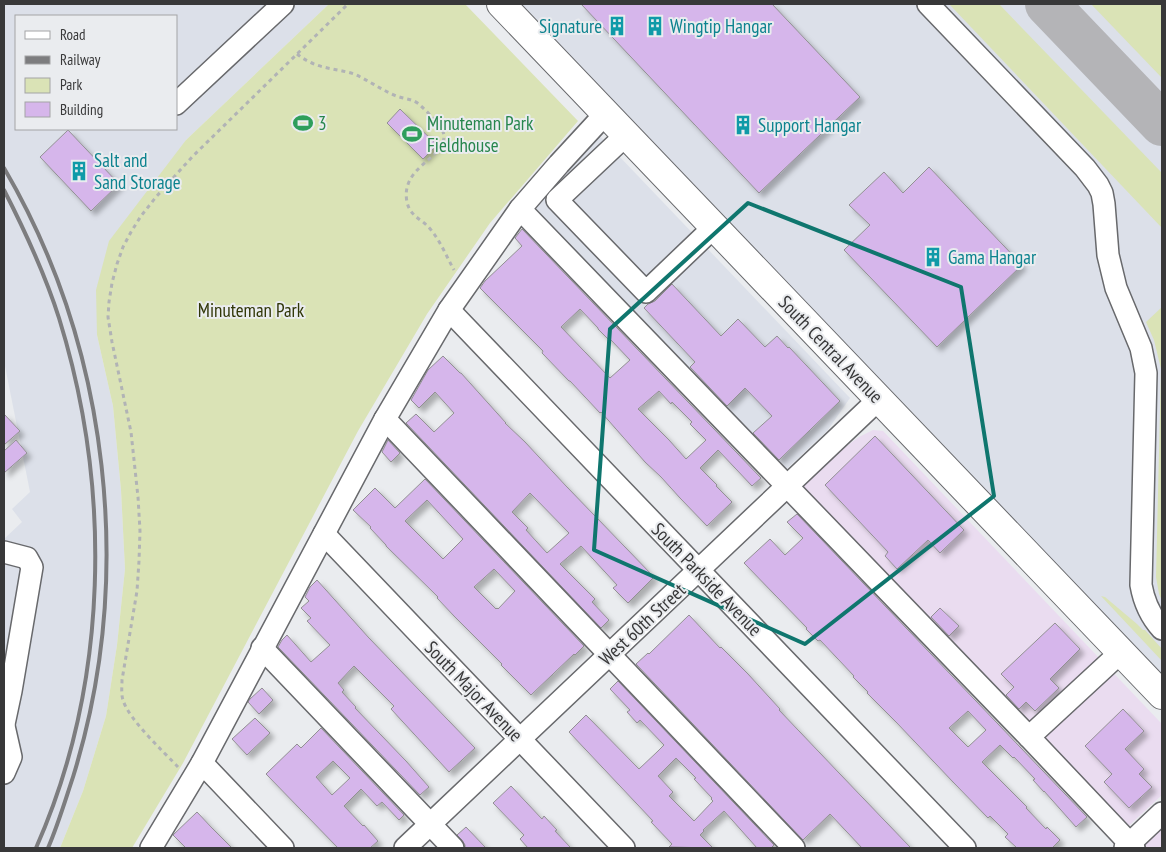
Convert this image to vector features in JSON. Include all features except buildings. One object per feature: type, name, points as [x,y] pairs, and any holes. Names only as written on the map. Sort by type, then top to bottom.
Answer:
[{"type":"main road","name":"South Central Avenue","points":[[501,4],[1162,695]]},
{"type":"street","points":[[178,102],[283,4]]},
{"type":"street","points":[[928,4],[1085,168],[1102,192],[1108,254],[1116,288],[1136,335],[1146,373],[1141,585],[1149,613],[1162,629]]},
{"type":"street","points":[[151,848],[202,763],[384,419],[449,310],[520,209],[606,113]]},
{"type":"street","points":[[626,135],[557,200],[646,292],[714,226]]},
{"type":"street","points":[[520,209],[1028,738],[1129,847],[1162,813]]},
{"type":"street","name":"South Parkside Avenue","points":[[449,310],[964,848]]},
{"type":"street","name":"West 60th Street","points":[[405,848],[879,399]]},
{"type":"street","points":[[384,419],[794,848]]},
{"type":"street","name":"South Major Avenue","points":[[324,534],[624,848]]},
{"type":"street","points":[[4,552],[10,552],[27,558],[32,567],[4,725],[11,757],[4,773]]},
{"type":"street","points":[[262,648],[453,848]]},
{"type":"street","points":[[1028,738],[1121,652]]},
{"type":"street","points":[[202,763],[283,848]]},
{"type":"path","points":[[180,769],[132,718],[123,700],[122,693],[122,680],[138,591],[140,532],[131,432],[108,317],[112,283],[123,247],[141,216],[156,197],[192,157],[348,4]]},
{"type":"path","points":[[297,54],[317,66],[350,72],[396,96],[411,99],[439,124],[444,137],[438,152],[411,177],[406,195],[410,211],[431,230],[454,270]]},
{"type":"highlighted area","points":[[748,203],[961,287],[994,496],[805,644],[594,550],[610,329]]},
{"type":"shaded area","points":[[4,4],[329,4],[186,140],[97,335],[113,406],[121,490],[125,569],[117,645],[106,716],[83,791],[60,848],[4,848],[4,539],[22,522],[12,509],[30,492],[5,366]]},
{"type":"shaded area","points":[[520,4],[1162,4],[1162,674],[903,405]]},
{"type":"shaded area","points":[[597,133],[850,398],[827,431],[778,477],[525,214]]},
{"type":"shaded area","points":[[873,430],[883,431],[1162,724],[1162,795],[1120,834],[795,494],[838,452],[859,437]]},
{"type":"shaded area","points":[[1162,827],[1162,848],[1140,848]]},
{"type":"green space","name":"Minuteman Park","points":[[329,4],[465,4],[578,121],[490,223],[427,314],[358,431],[183,763],[132,848],[60,848],[83,791],[106,716],[117,645],[125,569],[121,490],[113,406],[97,335],[96,290],[109,241],[186,140]]},
{"type":"green space","points":[[949,4],[999,4],[1162,173],[1162,228]]},
{"type":"green space","points":[[1091,4],[1162,4],[1162,78]]},
{"type":"green space","points":[[1162,307],[1162,601],[1156,577],[1161,369],[1154,340],[1146,322]]},
{"type":"green space","points":[[1101,596],[1105,597],[1145,630],[1162,649],[1162,661]]},
{"type":"taxiway","points":[[1047,4],[1162,124]]},
{"type":"railway","points":[[4,168],[40,238],[68,311],[89,387],[102,465],[106,544],[103,623],[92,701],[73,777],[48,848]]},
{"type":"railway","points":[[4,190],[34,253],[59,318],[76,383],[88,450],[94,517],[95,585],[89,653],[78,720],[60,785],[36,848]]},
{"type":"place","name":"Signature","points":[[617,26]]},
{"type":"place","name":"Wingtip Hangar","points":[[655,26]]},
{"type":"place","name":"3","points":[[303,123]]},
{"type":"place","name":"Support Hangar","points":[[743,125]]},
{"type":"place","name":"Minuteman Park Fieldhouse","points":[[412,134]]},
{"type":"place","name":"Salt and Sand Storage","points":[[79,171]]},
{"type":"place","name":"Gama Hangar","points":[[933,257]]}]
